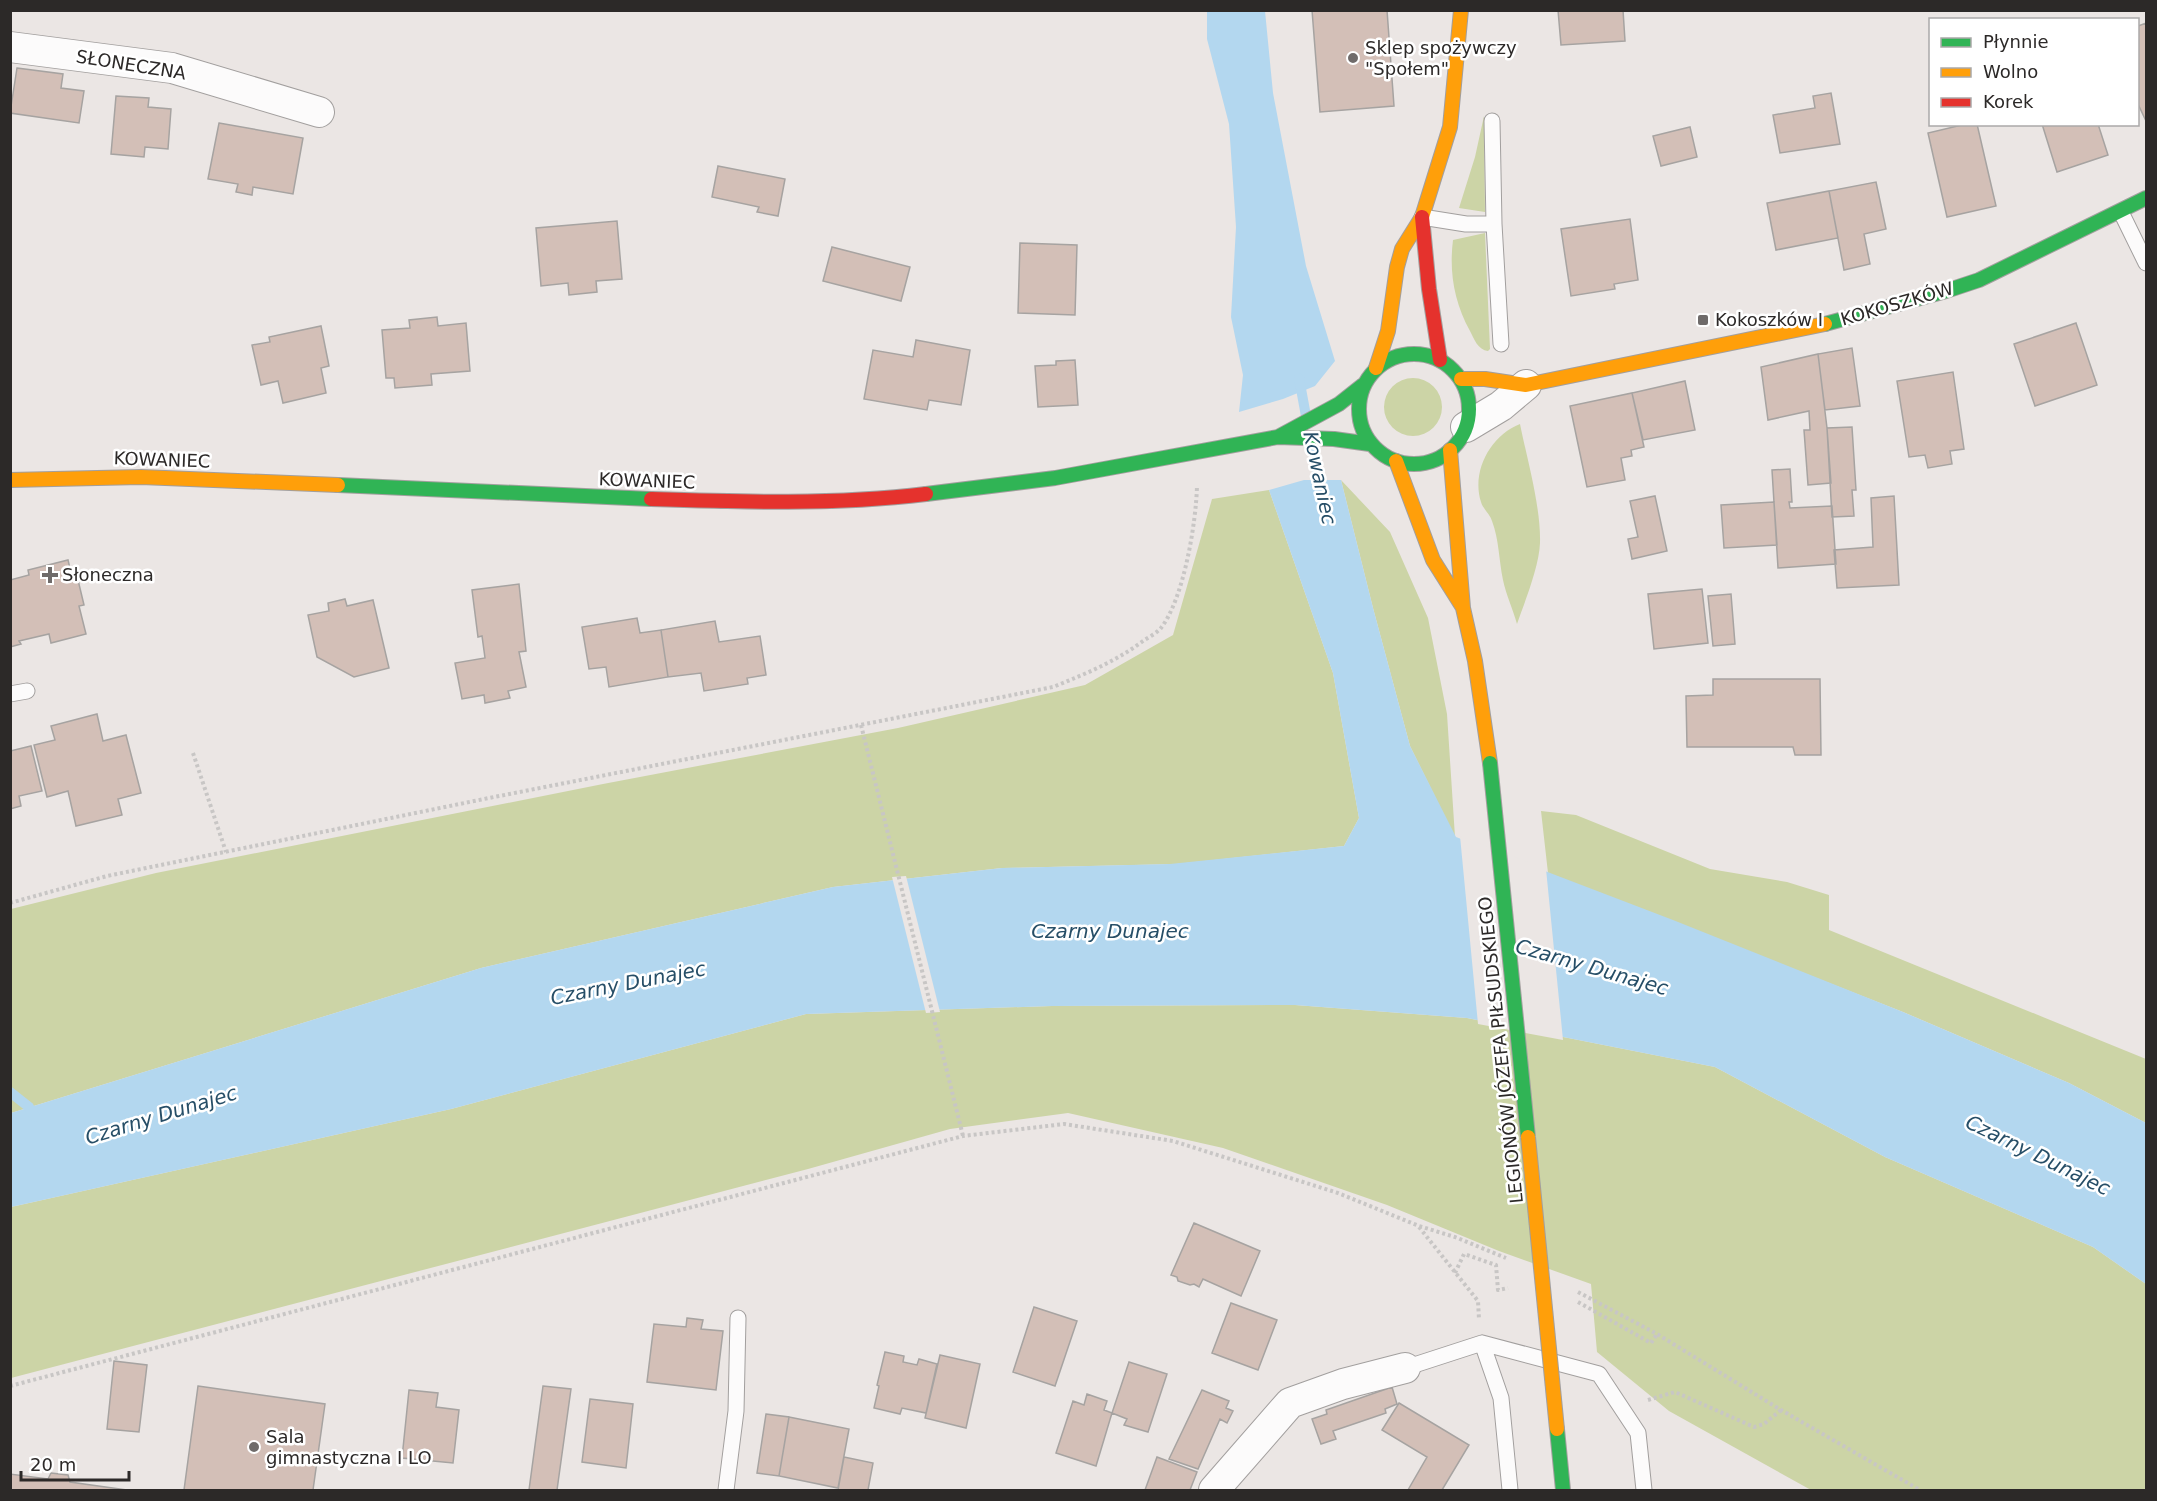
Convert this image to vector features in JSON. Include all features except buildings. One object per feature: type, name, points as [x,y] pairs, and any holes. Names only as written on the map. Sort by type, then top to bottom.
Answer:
[{"type":"street","points":[[1376,368],[1388,331],[1402,249],[1422,217],[1450,127],[1461,10]]},
{"type":"street","name":"SŁONECZNA","points":[[10,47],[171,68],[319,112]]},
{"type":"street","name":"KOKOSZKÓW","points":[[1461,379],[1485,379],[1526,385],[1824,324],[1979,280],[2146,198]]},
{"type":"street","points":[[1422,217],[1429,289],[1440,360]]},
{"type":"street","points":[[1421,354],[1440,360],[1461,379],[1469,403],[1458,439],[1443,456],[1424,463],[1405,464],[1382,454],[1370,444],[1360,425],[1360,395],[1363,385],[1376,368],[1392,357],[1421,354]]},
{"type":"street","name":"KOWANIEC","points":[[1278,437],[1339,404],[1363,385]]},
{"type":"street","name":"KOKOSZKÓW","points":[[1458,439],[1526,385]]},
{"type":"street","name":"KOWANIEC","points":[[10,480],[141,477],[741,502],[834,500],[915,495],[1009,484],[1278,437],[1334,438],[1370,444]]},
{"type":"street","name":"LEGIONÓW JÓZEFA PIŁSUDSKIEGO","points":[[1458,439],[1463,608],[1475,661],[1491,763],[1563,1491]]},
{"type":"street","name":"LEGIONÓW JÓZEFA PIŁSUDSKIEGO","points":[[1396,461],[1432,560],[1463,608]]},
{"type":"street","points":[[1214,1491],[1290,1403],[1343,1384],[1405,1368]]},
{"type":"lane","points":[[1492,121],[1494,224],[1501,344]]},
{"type":"lane","points":[[2121,212],[2146,263]]},
{"type":"lane","points":[[1422,217],[1466,224],[1494,224]]},
{"type":"lane","points":[[10,694],[27,691]]},
{"type":"lane","points":[[726,1491],[736,1411],[738,1318]]},
{"type":"lane","points":[[1405,1368],[1482,1343],[1599,1374],[1638,1434],[1644,1491]]},
{"type":"lane","points":[[1482,1343],[1501,1398],[1510,1491]]},
{"type":"path","points":[[10,903],[107,876],[1053,687],[1097,670],[1131,651],[1161,629],[1175,602],[1183,571],[1197,507],[1197,479]]},
{"type":"path","points":[[861,725],[963,1136]]},
{"type":"path","points":[[193,753],[226,852]]},
{"type":"path","points":[[10,1386],[963,1136],[1064,1124],[1173,1141],[1338,1193],[1507,1259]]},
{"type":"path","points":[[1419,1226],[1478,1302],[1482,1343]]},
{"type":"path","points":[[1455,1274],[1464,1254],[1496,1265],[1498,1290],[1508,1288]]},
{"type":"path","points":[[1569,1288],[1657,1334],[1920,1491]]},
{"type":"path","points":[[1578,1302],[1651,1343],[1657,1334]]},
{"type":"path","points":[[1622,1408],[1675,1392],[1754,1427],[1764,1424],[1781,1410]]},
{"type":"green space","points":[[1484,116],[1485,212],[1459,208],[1475,157]]},
{"type":"green space","points":[[1485,233],[1490,349],[1488,351],[1477,344],[1465,320],[1452,275],[1453,240]]},
{"type":"green space","points":[[1413,378],[1424,380],[1434,386],[1440,396],[1442,407],[1440,418],[1434,428],[1424,434],[1413,436],[1402,434],[1392,428],[1386,418],[1384,407],[1386,396],[1392,386],[1402,380]]},
{"type":"green space","points":[[1520,424],[1536,499],[1540,543],[1528,595],[1517,624],[1504,586],[1494,528],[1491,518],[1482,505],[1479,478],[1481,467],[1492,445],[1500,436]]},
{"type":"green space","points":[[1341,480],[1390,532],[1428,618],[1447,714],[1455,837],[1410,746]]},
{"type":"green space","points":[[1269,490],[1333,673],[1359,818],[1344,846],[1177,864],[1002,868],[833,887],[481,968],[11,1113],[11,909],[156,873],[898,728],[1085,685],[1173,635],[1212,499]]},
{"type":"green space","points":[[1541,811],[1576,815],[1710,869],[1787,882],[1829,895],[1829,930],[2146,1059],[2146,1123],[2069,1083],[1903,1012],[1548,873]]},
{"type":"green space","points":[[1295,1005],[1467,1018],[1715,1067],[1885,1157],[2093,1247],[2146,1284],[2146,1490],[1811,1490],[1669,1411],[1597,1352],[1591,1284],[1499,1251],[1387,1205],[1223,1148],[1068,1113],[950,1129],[808,1169],[11,1378],[11,1207],[451,1109],[806,1014],[1052,1006]]},
{"type":"water","points":[[1207,11],[1265,11],[1273,93],[1306,266],[1335,361],[1315,386],[1283,399],[1239,412],[1243,375],[1231,317],[1236,227],[1229,124],[1207,39]]},
{"type":"water","name":"Czarny Dunajec","points":[[1304,480],[1341,480],[1410,746],[1456,837],[1673,920],[1903,1012],[2069,1083],[2146,1123],[2146,1284],[2093,1247],[1885,1157],[1715,1067],[1467,1018],[1295,1005],[1052,1006],[806,1014],[451,1109],[11,1207],[11,1113],[481,968],[833,887],[1002,868],[1170,864],[1344,846],[1359,818],[1333,673],[1269,490]]},
{"type":"pier","points":[[1460,836],[1546,869],[1563,1040],[1478,1024]]},
{"type":"pier","points":[[906,876],[940,1012],[926,1013],[892,877]]},
{"type":"waterway","name":"Kowaniec","points":[[1299,378],[1306,416]]},
{"type":"waterway","name":"Kowaniec","points":[[1312,443],[1321,493]]},
{"type":"waterway","points":[[10,1092],[29,1107],[35,1117]]},
{"type":"traffic: fast","points":[[1825,324],[1979,280],[2146,198]]},
{"type":"traffic: fast","points":[[1414,354],[1435,358],[1453,370],[1465,388],[1469,409],[1465,430],[1453,448],[1435,460],[1414,464],[1393,460],[1375,448],[1363,430],[1359,409],[1363,388],[1375,370],[1393,358],[1414,354]]},
{"type":"traffic: fast","points":[[1278,437],[1339,404],[1363,385]]},
{"type":"traffic: fast","points":[[926,494],[1055,478],[1278,437],[1334,439],[1370,444]]},
{"type":"traffic: fast","points":[[338,485],[651,499]]},
{"type":"traffic: fast","points":[[1490,763],[1528,1137]]},
{"type":"traffic: fast","points":[[1557,1429],[1563,1490]]},
{"type":"traffic: slow","points":[[1376,368],[1388,331],[1397,267],[1402,249],[1422,217],[1450,127],[1461,10]]},
{"type":"traffic: slow","points":[[1461,379],[1485,379],[1526,385],[1825,324]]},
{"type":"traffic: slow","points":[[1450,450],[1463,608],[1475,661],[1490,763]]},
{"type":"traffic: slow","points":[[1396,461],[1433,560],[1462,606]]},
{"type":"traffic: slow","points":[[10,480],[141,477],[338,485]]},
{"type":"traffic: slow","points":[[1528,1137],[1557,1429]]},
{"type":"traffic: jam","points":[[1422,217],[1429,289],[1440,360]]},
{"type":"traffic: jam","points":[[651,499],[754,502],[823,501],[926,494]]},
{"type":"place","name":"Sklep spożywczy \"Społem\"","points":[[1353,58]]},
{"type":"place","name":"Kokoszków I","points":[[1703,320]]},
{"type":"place","name":"Słoneczna","points":[[50,575]]},
{"type":"place","name":"Sala gimnastyczna I LO","points":[[254,1447]]}]
